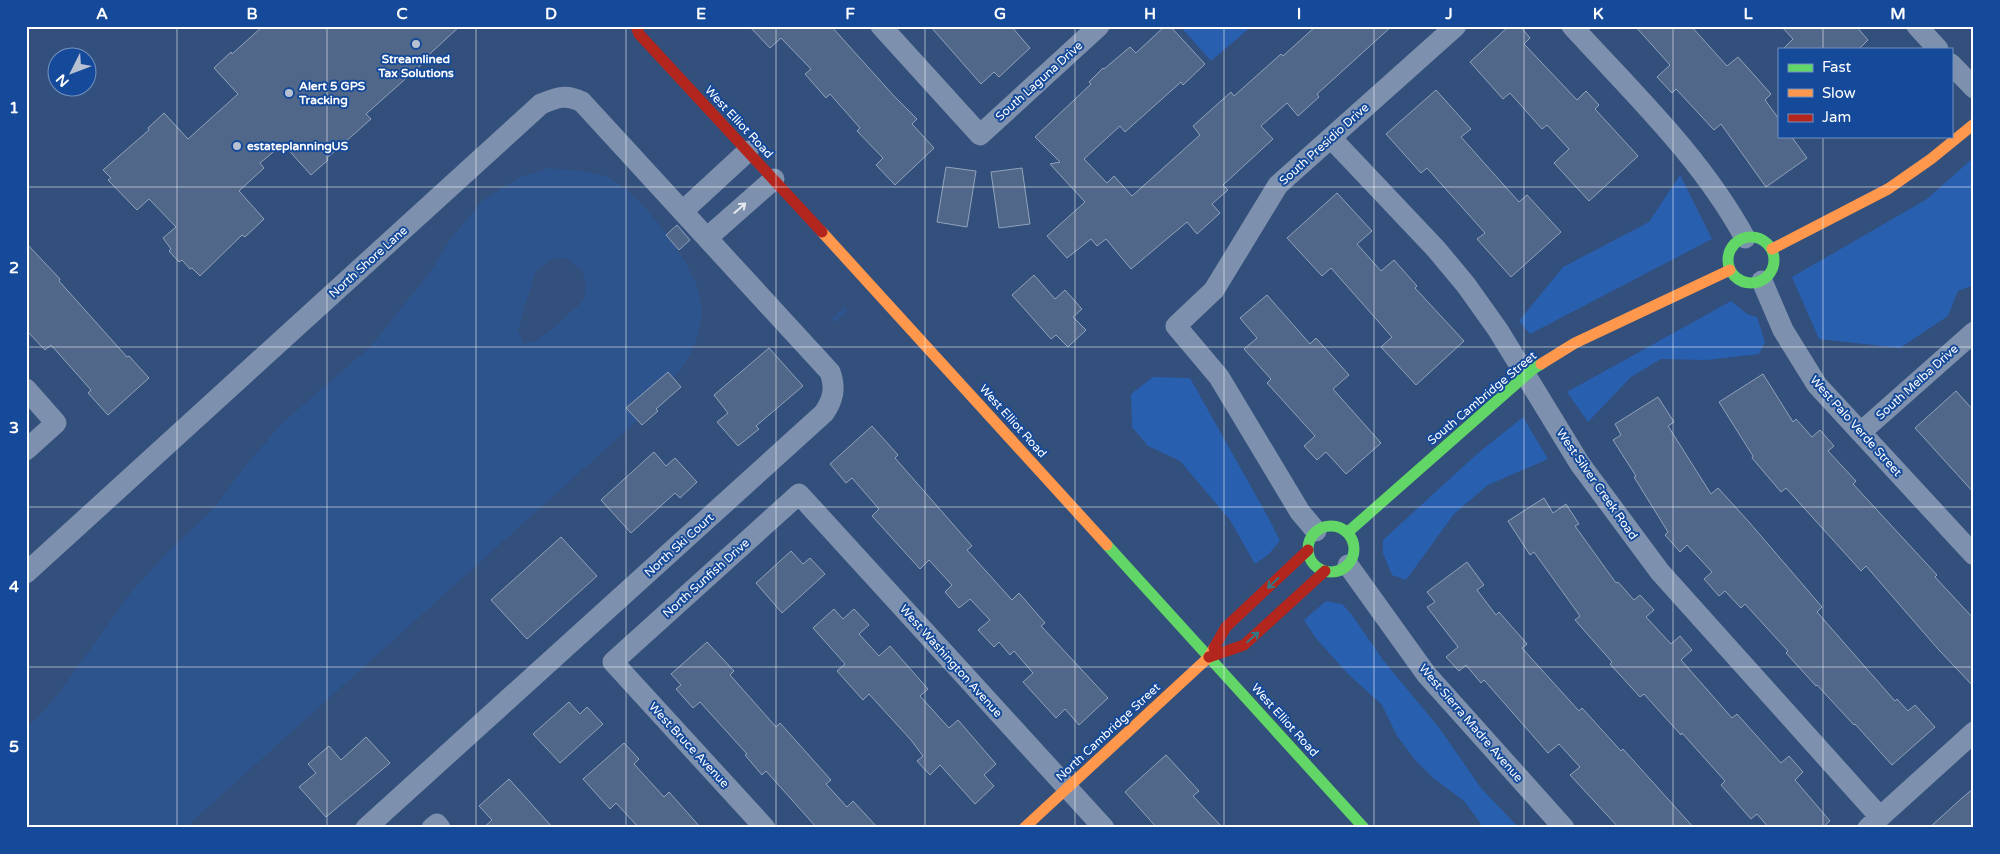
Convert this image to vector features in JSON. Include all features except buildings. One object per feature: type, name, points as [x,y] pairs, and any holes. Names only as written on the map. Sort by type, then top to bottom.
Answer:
[{"type":"street","name":"South Laguna Drive","points":[[881,26],[980,136],[1099,26]]},
{"type":"street","name":"South Presidio Drive","points":[[1312,540],[1300,512],[1219,377],[1176,326],[1214,290],[1278,185],[1456,26]]},
{"type":"street","points":[[1572,26],[1694,159],[1720,195],[1744,238]]},
{"type":"street","points":[[1917,26],[1937,48]]},
{"type":"street","name":"West Elliot Road","points":[[636,28],[1364,828]]},
{"type":"street","points":[[1952,65],[1974,88]]},
{"type":"street","name":"North Shore Lane","points":[[26,573],[541,104],[563,97],[571,97],[582,102],[707,238]]},
{"type":"street","points":[[1772,249],[1854,208],[1903,180],[1946,149],[1974,124]]},
{"type":"street","name":"West Silver Creek Road","points":[[1331,138],[1448,263],[1498,330],[1580,464],[1660,572],[1874,822]]},
{"type":"street","points":[[683,211],[748,151]]},
{"type":"street","points":[[707,238],[774,179]]},
{"type":"street","points":[[1753,236],[1760,238],[1772,249],[1774,264],[1768,277],[1762,281],[1755,283],[1740,281],[1730,270],[1729,254],[1732,247],[1744,238],[1753,236]]},
{"type":"street","name":"North Ski Court","points":[[366,828],[824,413],[830,404],[833,382],[830,372],[707,238]]},
{"type":"street","name":"South Cambridge Street","points":[[1348,532],[1533,369],[1575,344],[1730,270]]},
{"type":"street","name":"West Palo Verde Street","points":[[1762,281],[1783,330],[1817,385],[1974,555]]},
{"type":"street","name":"South Melba Drive","points":[[1861,432],[1974,332]]},
{"type":"street","points":[[26,389],[56,423],[26,450]]},
{"type":"street","name":"North Sunfish Drive","points":[[613,662],[800,494]]},
{"type":"street","name":"West Washington Avenue","points":[[800,494],[1104,828]]},
{"type":"street","points":[[1210,657],[1226,627],[1312,540],[1328,525],[1342,528],[1352,538],[1354,552],[1348,565],[1337,571],[1325,571],[1313,563],[1312,540]]},
{"type":"street","name":"West Sierra Madre Avenue","points":[[1348,565],[1427,675],[1564,828]]},
{"type":"street","points":[[1210,657],[1244,645],[1325,571]]},
{"type":"street","name":"North Cambridge Street","points":[[1024,828],[1210,657]]},
{"type":"street","name":"West Bruce Avenue","points":[[613,662],[765,828]]},
{"type":"street","points":[[1874,822],[1974,732]]},
{"type":"shaded area","points":[[1180,26],[1252,26],[1211,61]]},
{"type":"shaded area","points":[[1974,157],[1974,285],[1958,291],[1948,316],[1900,348],[1819,339],[1792,277],[1927,199]]},
{"type":"shaded area","points":[[549,168],[602,175],[622,186],[650,213],[664,230],[687,265],[700,296],[701,322],[697,338],[680,371],[649,410],[185,828],[26,828],[26,728],[41,714],[61,690],[131,592],[167,553],[215,507],[241,471],[281,424],[371,346],[430,272],[451,238],[482,201],[518,178]],"holes":[[[565,258],[582,270],[586,287],[583,301],[551,330],[536,340],[524,343],[518,330],[535,273],[550,260]]]},
{"type":"shaded area","points":[[1680,175],[1712,239],[1530,334],[1519,321],[1563,267],[1649,222]]},
{"type":"shaded area","points":[[1731,301],[1747,314],[1757,317],[1765,342],[1759,354],[1707,360],[1661,359],[1631,377],[1588,422],[1567,392]]},
{"type":"shaded area","points":[[1153,377],[1190,378],[1268,517],[1280,541],[1269,554],[1255,564],[1230,520],[1180,461],[1148,446],[1132,427],[1131,394]]},
{"type":"shaded area","points":[[1523,417],[1548,459],[1488,485],[1454,514],[1406,580],[1392,575],[1383,553],[1383,540],[1477,454]]},
{"type":"shaded area","points":[[1326,601],[1342,604],[1352,615],[1383,660],[1440,729],[1481,788],[1519,828],[1484,828],[1464,801],[1433,778],[1416,761],[1397,736],[1382,705],[1347,673],[1315,637],[1304,620]]},
{"type":"waterway","points":[[835,319],[844,311]]},
{"type":"traffic: fast","points":[[1746,237],[1756,237],[1770,247],[1774,260],[1770,273],[1764,279],[1756,283],[1746,283],[1732,273],[1728,265],[1728,255],[1738,241],[1746,237]]},
{"type":"traffic: fast","points":[[1348,532],[1541,364]]},
{"type":"traffic: fast","points":[[1326,526],[1336,526],[1350,536],[1354,549],[1350,562],[1344,568],[1336,572],[1326,572],[1312,562],[1308,554],[1308,544],[1318,530],[1326,526]]},
{"type":"traffic: fast","points":[[1107,545],[1364,828]]},
{"type":"traffic: slow","points":[[1772,249],[1888,189],[1931,159],[1974,124]]},
{"type":"traffic: slow","points":[[822,232],[1107,545]]},
{"type":"traffic: slow","points":[[1541,364],[1575,343],[1730,270]]},
{"type":"traffic: slow","points":[[1024,828],[1209,657],[1214,648]]},
{"type":"traffic: jam","points":[[636,26],[639,34],[822,232]]},
{"type":"traffic: jam","points":[[1214,648],[1226,627],[1308,550]]},
{"type":"traffic: jam","points":[[1209,657],[1244,645],[1325,571]]},
{"type":"place","name":"Streamlined Tax Solutions","points":[[416,44]]},
{"type":"place","name":"Alert 5 GPS Tracking","points":[[289,93]]},
{"type":"place","name":"estateplanningUS","points":[[237,146]]}]
